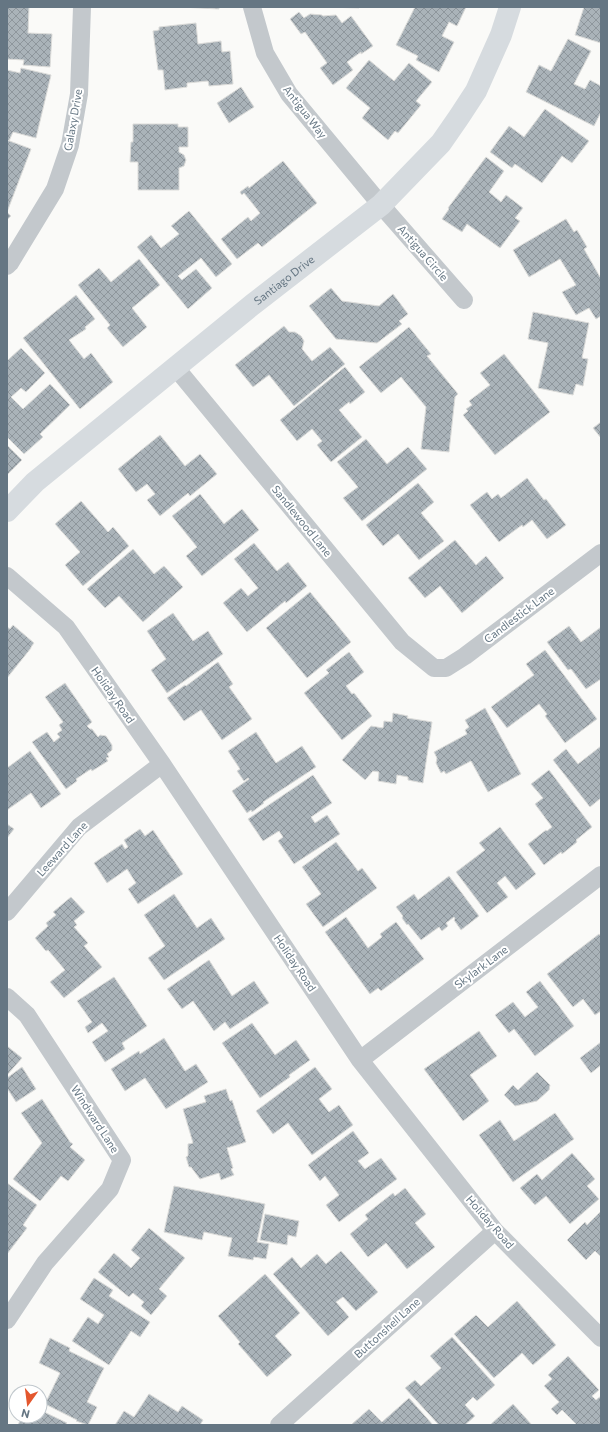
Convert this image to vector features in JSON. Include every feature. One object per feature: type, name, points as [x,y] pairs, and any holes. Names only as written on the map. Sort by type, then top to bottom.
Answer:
[{"type":"street","name":"Galaxy Drive","points":[[7,266],[55,189],[70,145],[79,94],[82,7]]},
{"type":"street","name":"Antigua Way","points":[[252,7],[265,53],[289,94],[381,205]]},
{"type":"street","name":"Santiago Drive","points":[[7,511],[35,482],[252,305],[381,205],[441,143],[476,91],[501,36],[510,7]]},
{"type":"street","name":"Antigua Circle","points":[[381,205],[464,300]]},
{"type":"street","name":"Sandlewood Lane","points":[[176,368],[402,642],[434,668]]},
{"type":"street","name":"Candlestick Lane","points":[[434,668],[446,668],[465,656],[601,553]]},
{"type":"street","name":"Holiday Road","points":[[7,576],[66,627],[162,764],[360,1060],[494,1231],[601,1338]]},
{"type":"street","name":"Leeward Lane","points":[[7,912],[78,827],[162,764]]},
{"type":"street","name":"Skylark Lane","points":[[360,1060],[601,875]]},
{"type":"street","name":"Windward Lane","points":[[7,997],[26,1015],[122,1160],[110,1189],[45,1263],[7,1320]]},
{"type":"street","name":"Buttonshell Lane","points":[[279,1425],[494,1231]]},
{"type":"building","points":[[7,7],[29,7],[28,33],[52,34],[50,67],[23,65],[24,60],[7,59]]},
{"type":"building","points":[[181,7],[219,7],[219,9]]},
{"type":"building","points":[[326,7],[359,7],[359,8]]},
{"type":"building","points":[[415,7],[466,7],[457,26],[449,22],[442,36],[454,42],[439,72],[416,60],[418,56],[396,45]]},
{"type":"building","points":[[584,7],[601,7],[601,43],[575,35]]},
{"type":"building","points":[[299,12],[304,18],[310,14],[323,16],[336,15],[342,23],[351,16],[373,46],[347,62],[353,70],[333,85],[320,68],[327,63],[305,32],[301,34],[290,19]]},
{"type":"building","points":[[196,23],[198,44],[221,41],[222,52],[230,51],[233,84],[209,86],[208,81],[187,83],[187,87],[165,90],[163,70],[158,70],[153,31],[159,30],[159,27]]},
{"type":"building","points":[[568,39],[591,51],[574,84],[585,89],[590,80],[601,86],[601,112],[594,126],[526,92],[539,65],[551,71]]},
{"type":"building","points":[[369,60],[394,81],[409,63],[432,82],[416,101],[421,105],[398,133],[395,131],[388,140],[362,118],[370,108],[346,88]]},
{"type":"building","points":[[21,68],[51,75],[36,138],[13,132],[9,141],[7,140],[7,70],[20,73]]},
{"type":"building","points":[[241,87],[254,107],[229,123],[217,103]]},
{"type":"building","points":[[545,109],[589,141],[572,163],[562,156],[542,183],[515,164],[512,168],[490,152],[509,126],[524,137]]},
{"type":"building","points":[[133,124],[178,124],[178,127],[188,127],[188,147],[179,147],[179,152],[184,155],[186,160],[184,166],[179,168],[179,190],[138,190],[138,162],[130,162],[131,142],[133,142]]},
{"type":"building","points":[[7,140],[31,149],[7,212]]},
{"type":"building","points":[[486,157],[504,171],[489,192],[501,202],[506,195],[523,208],[515,218],[520,221],[500,248],[467,224],[462,232],[442,219],[449,209],[448,208]]},
{"type":"building","points":[[283,161],[317,203],[262,247],[258,243],[237,259],[221,239],[248,217],[251,221],[260,213],[244,193],[242,195],[240,192],[248,186],[249,188]]},
{"type":"building","points":[[189,211],[232,264],[216,277],[201,258],[178,276],[182,280],[196,269],[212,288],[188,309],[137,247],[151,235],[161,248],[179,234],[171,226]]},
{"type":"building","points":[[7,212],[11,216],[7,220]]},
{"type":"building","points":[[566,219],[574,232],[577,230],[587,247],[584,249],[600,277],[601,276],[601,316],[596,319],[589,308],[576,315],[562,292],[576,285],[560,259],[529,277],[513,250]]},
{"type":"building","points":[[139,259],[160,285],[132,308],[147,327],[123,347],[107,328],[110,325],[78,285],[99,268],[111,282]]},
{"type":"building","points":[[331,288],[342,301],[379,306],[393,294],[408,314],[399,321],[402,324],[377,343],[336,339],[309,306]]},
{"type":"building","points":[[76,295],[95,319],[85,327],[86,329],[69,340],[84,359],[91,353],[113,382],[80,409],[23,338]]},
{"type":"building","points":[[533,312],[589,323],[582,358],[588,359],[583,386],[576,384],[573,395],[538,388],[548,343],[528,339]]},
{"type":"building","points":[[284,326],[289,332],[295,332],[301,336],[304,341],[302,349],[312,361],[330,347],[345,364],[294,406],[269,375],[253,387],[235,365]]},
{"type":"building","points":[[409,327],[431,354],[427,356],[458,394],[455,397],[449,452],[421,449],[426,407],[401,377],[381,393],[359,367]]},
{"type":"building","points":[[21,348],[45,373],[26,392],[21,388],[11,397],[23,409],[50,384],[70,405],[40,434],[43,437],[24,454],[7,437],[7,361]]},
{"type":"building","points":[[504,354],[550,412],[495,455],[463,415],[468,411],[466,409],[472,405],[469,401],[490,385],[480,373]]},
{"type":"building","points":[[345,367],[365,392],[350,404],[349,402],[339,410],[362,437],[331,462],[317,445],[322,441],[312,429],[297,441],[280,420]]},
{"type":"building","points":[[601,422],[601,438],[593,428]]},
{"type":"building","points":[[160,435],[185,466],[200,454],[217,474],[190,496],[188,493],[160,516],[147,500],[155,494],[147,484],[136,492],[118,469]]},
{"type":"building","points":[[366,439],[387,464],[408,447],[427,469],[362,521],[343,498],[358,487],[337,462]]},
{"type":"building","points":[[7,445],[22,460],[7,475]]},
{"type":"building","points":[[527,478],[544,500],[546,499],[566,525],[547,539],[532,520],[523,527],[522,525],[499,542],[470,505],[487,492],[492,499],[498,494],[501,498]]},
{"type":"building","points":[[418,483],[434,502],[421,513],[444,541],[419,560],[398,534],[383,546],[366,525]]},
{"type":"building","points":[[200,494],[224,524],[242,509],[259,530],[202,576],[186,556],[197,547],[172,516]]},
{"type":"building","points":[[81,501],[108,532],[113,527],[129,546],[83,586],[65,565],[80,552],[55,524]]},
{"type":"building","points":[[455,540],[476,565],[486,556],[504,578],[462,613],[440,586],[425,598],[408,578]]},
{"type":"building","points":[[254,543],[277,571],[288,562],[307,586],[286,603],[285,601],[247,632],[223,603],[241,588],[248,596],[258,588],[234,559]]},
{"type":"building","points":[[133,549],[154,574],[164,566],[183,587],[143,622],[119,596],[105,608],[87,589]]},
{"type":"building","points":[[310,592],[351,642],[307,678],[266,628]]},
{"type":"building","points":[[173,613],[193,641],[208,631],[223,654],[167,693],[151,670],[166,659],[147,631]]},
{"type":"building","points":[[13,625],[34,643],[7,678],[7,627],[10,629]]},
{"type":"building","points":[[569,626],[581,642],[601,627],[601,679],[586,689],[571,669],[568,670],[547,642]]},
{"type":"building","points":[[545,650],[597,719],[565,743],[545,716],[547,714],[539,704],[507,728],[491,707],[534,675],[526,664]]},
{"type":"building","points":[[349,652],[364,672],[346,686],[352,694],[354,693],[372,716],[342,740],[304,693],[329,673],[326,670]]},
{"type":"building","points":[[218,662],[233,684],[229,687],[252,719],[222,740],[201,710],[184,721],[167,698]]},
{"type":"building","points":[[65,683],[92,722],[87,726],[92,729],[98,737],[100,735],[106,736],[112,745],[112,750],[107,754],[109,757],[106,758],[108,761],[92,771],[91,769],[76,779],[77,781],[66,789],[32,742],[47,732],[54,742],[60,737],[57,734],[62,730],[59,725],[63,722],[45,697]]},
{"type":"building","points":[[485,708],[521,774],[488,792],[471,761],[446,774],[444,771],[441,773],[436,763],[437,758],[434,752],[467,734],[465,730],[469,727],[465,720]]},
{"type":"building","points":[[393,713],[408,716],[407,718],[432,722],[423,783],[408,780],[408,777],[397,775],[396,784],[378,781],[379,772],[373,771],[365,780],[342,760],[371,726],[383,728],[384,721],[392,722]]},
{"type":"building","points":[[256,732],[276,763],[302,746],[316,767],[263,802],[264,803],[252,812],[251,810],[247,813],[232,791],[249,779],[248,778],[244,781],[237,771],[240,769],[228,751]]},
{"type":"building","points":[[601,746],[601,798],[590,807],[553,760],[566,749],[578,764]]},
{"type":"building","points":[[30,751],[61,794],[41,808],[31,793],[7,810],[7,768]]},
{"type":"building","points":[[549,770],[592,827],[562,854],[561,852],[544,865],[528,844],[552,827],[535,804],[543,798],[531,784]]},
{"type":"building","points":[[313,775],[332,803],[311,817],[315,823],[327,815],[340,834],[294,864],[278,841],[283,837],[279,831],[263,841],[248,819]]},
{"type":"building","points":[[7,824],[14,829],[7,838]]},
{"type":"building","points":[[500,827],[536,874],[516,890],[505,876],[497,883],[508,897],[487,913],[456,872],[485,850],[479,843]]},
{"type":"building","points":[[140,829],[145,836],[153,830],[183,874],[138,904],[128,889],[136,883],[127,869],[107,883],[94,863],[122,844],[125,849],[128,847],[124,840]]},
{"type":"building","points":[[336,842],[358,871],[362,868],[377,888],[323,927],[306,904],[321,894],[302,867]]},
{"type":"building","points":[[449,876],[479,916],[461,930],[454,920],[454,917],[446,923],[448,926],[442,931],[439,927],[421,940],[408,924],[407,925],[402,918],[403,916],[396,907],[414,894],[418,900]]},
{"type":"building","points":[[174,894],[197,928],[211,918],[225,939],[164,980],[148,958],[165,946],[144,915]]},
{"type":"building","points":[[71,897],[85,912],[74,921],[77,925],[74,927],[88,943],[84,946],[102,967],[64,998],[50,982],[65,970],[48,950],[46,951],[35,938],[48,926],[46,923],[56,915],[53,912]]},
{"type":"building","points":[[346,917],[368,948],[382,937],[380,934],[396,922],[424,959],[381,991],[378,988],[370,994],[325,932]]},
{"type":"building","points":[[599,934],[601,937],[601,1011],[595,1015],[583,999],[573,1007],[547,974]]},
{"type":"building","points":[[209,960],[232,996],[254,981],[269,1003],[230,1029],[225,1022],[214,1031],[193,1001],[182,1009],[167,989]]},
{"type":"building","points":[[114,977],[147,1026],[122,1043],[125,1049],[105,1062],[92,1042],[108,1031],[102,1023],[88,1033],[85,1027],[92,1022],[77,1001]]},
{"type":"building","points":[[540,981],[574,1026],[535,1056],[514,1029],[509,1033],[495,1015],[513,1002],[525,1017],[538,1007],[526,992]]},
{"type":"building","points":[[252,1023],[275,1055],[296,1040],[310,1060],[289,1075],[290,1077],[260,1098],[222,1043]]},
{"type":"building","points":[[479,1031],[497,1056],[470,1075],[489,1101],[463,1121],[424,1069]]},
{"type":"building","points":[[164,1038],[185,1071],[196,1064],[208,1082],[166,1109],[145,1078],[125,1091],[111,1069],[139,1051],[140,1054]]},
{"type":"building","points":[[601,1042],[601,1065],[591,1073],[580,1058]]},
{"type":"building","points":[[7,1046],[22,1058],[7,1075]]},
{"type":"building","points":[[22,1067],[36,1089],[16,1102],[7,1088],[7,1078]]},
{"type":"building","points":[[315,1067],[332,1089],[319,1099],[329,1112],[339,1105],[353,1125],[312,1155],[288,1123],[273,1134],[256,1111]]},
{"type":"building","points":[[537,1072],[550,1085],[549,1090],[537,1101],[515,1106],[504,1095],[513,1085],[518,1090]]},
{"type":"building","points":[[226,1089],[230,1101],[232,1100],[246,1142],[227,1148],[233,1168],[231,1169],[234,1175],[221,1180],[219,1173],[200,1179],[191,1167],[189,1167],[186,1157],[188,1156],[188,1144],[193,1143],[183,1109],[206,1102],[204,1096]]},
{"type":"building","points":[[42,1099],[70,1142],[73,1144],[70,1147],[85,1160],[68,1181],[61,1176],[40,1201],[13,1179],[42,1143],[21,1113]]},
{"type":"building","points":[[555,1113],[574,1139],[513,1182],[479,1135],[500,1120],[514,1141]]},
{"type":"building","points":[[353,1131],[369,1153],[358,1161],[365,1169],[381,1158],[397,1179],[339,1222],[326,1205],[339,1195],[325,1176],[320,1181],[308,1165]]},
{"type":"building","points":[[572,1153],[595,1179],[587,1186],[599,1199],[570,1224],[546,1196],[535,1205],[520,1188],[537,1174],[542,1180]]},
{"type":"building","points":[[7,1183],[37,1205],[23,1225],[27,1228],[7,1254]]},
{"type":"building","points":[[174,1186],[265,1204],[257,1242],[269,1244],[266,1259],[254,1257],[253,1260],[228,1256],[232,1238],[204,1232],[202,1240],[164,1232]]},
{"type":"building","points":[[405,1188],[426,1214],[415,1223],[435,1247],[407,1269],[386,1243],[368,1257],[350,1234],[368,1219],[365,1215],[393,1193],[395,1196]]},
{"type":"building","points":[[601,1211],[601,1257],[595,1251],[586,1260],[567,1240],[585,1222],[587,1225]]},
{"type":"building","points":[[265,1214],[299,1221],[296,1237],[288,1235],[287,1245],[260,1240]]},
{"type":"building","points":[[149,1228],[185,1258],[159,1289],[167,1296],[151,1315],[141,1306],[144,1302],[133,1293],[129,1297],[98,1272],[114,1253],[131,1268],[140,1258],[131,1250]]},
{"type":"building","points":[[341,1251],[378,1292],[356,1311],[343,1297],[336,1302],[349,1317],[328,1336],[273,1274],[292,1257],[301,1268],[317,1254],[326,1264]]},
{"type":"building","points":[[265,1274],[300,1313],[275,1336],[292,1355],[267,1377],[238,1344],[240,1342],[218,1316]]},
{"type":"building","points":[[94,1278],[113,1290],[109,1296],[150,1322],[140,1337],[131,1331],[109,1365],[72,1341],[88,1317],[98,1324],[104,1315],[80,1299]]},
{"type":"building","points":[[517,1301],[556,1345],[533,1365],[522,1353],[494,1378],[454,1334],[476,1315],[488,1327]]},
{"type":"building","points":[[452,1337],[495,1385],[477,1401],[473,1397],[465,1405],[475,1416],[465,1425],[439,1425],[405,1388],[415,1380],[421,1386],[441,1368],[430,1356]]},
{"type":"building","points":[[50,1338],[70,1348],[69,1351],[104,1368],[87,1402],[97,1407],[88,1425],[76,1421],[77,1420],[48,1406],[48,1398],[60,1373],[39,1363]]},
{"type":"building","points":[[568,1356],[599,1390],[592,1396],[596,1400],[601,1396],[601,1425],[574,1425],[576,1424],[562,1410],[557,1415],[551,1409],[559,1402],[544,1386],[552,1379],[548,1375]]},
{"type":"building","points":[[149,1394],[178,1412],[182,1406],[203,1420],[200,1425],[115,1425],[124,1411],[134,1417]]},
{"type":"building","points":[[409,1398],[433,1425],[351,1425],[369,1409],[382,1422]]},
{"type":"building","points":[[513,1404],[532,1425],[490,1425]]},
{"type":"building","points":[[48,1414],[67,1423],[65,1425],[18,1425],[48,1424]]}]
